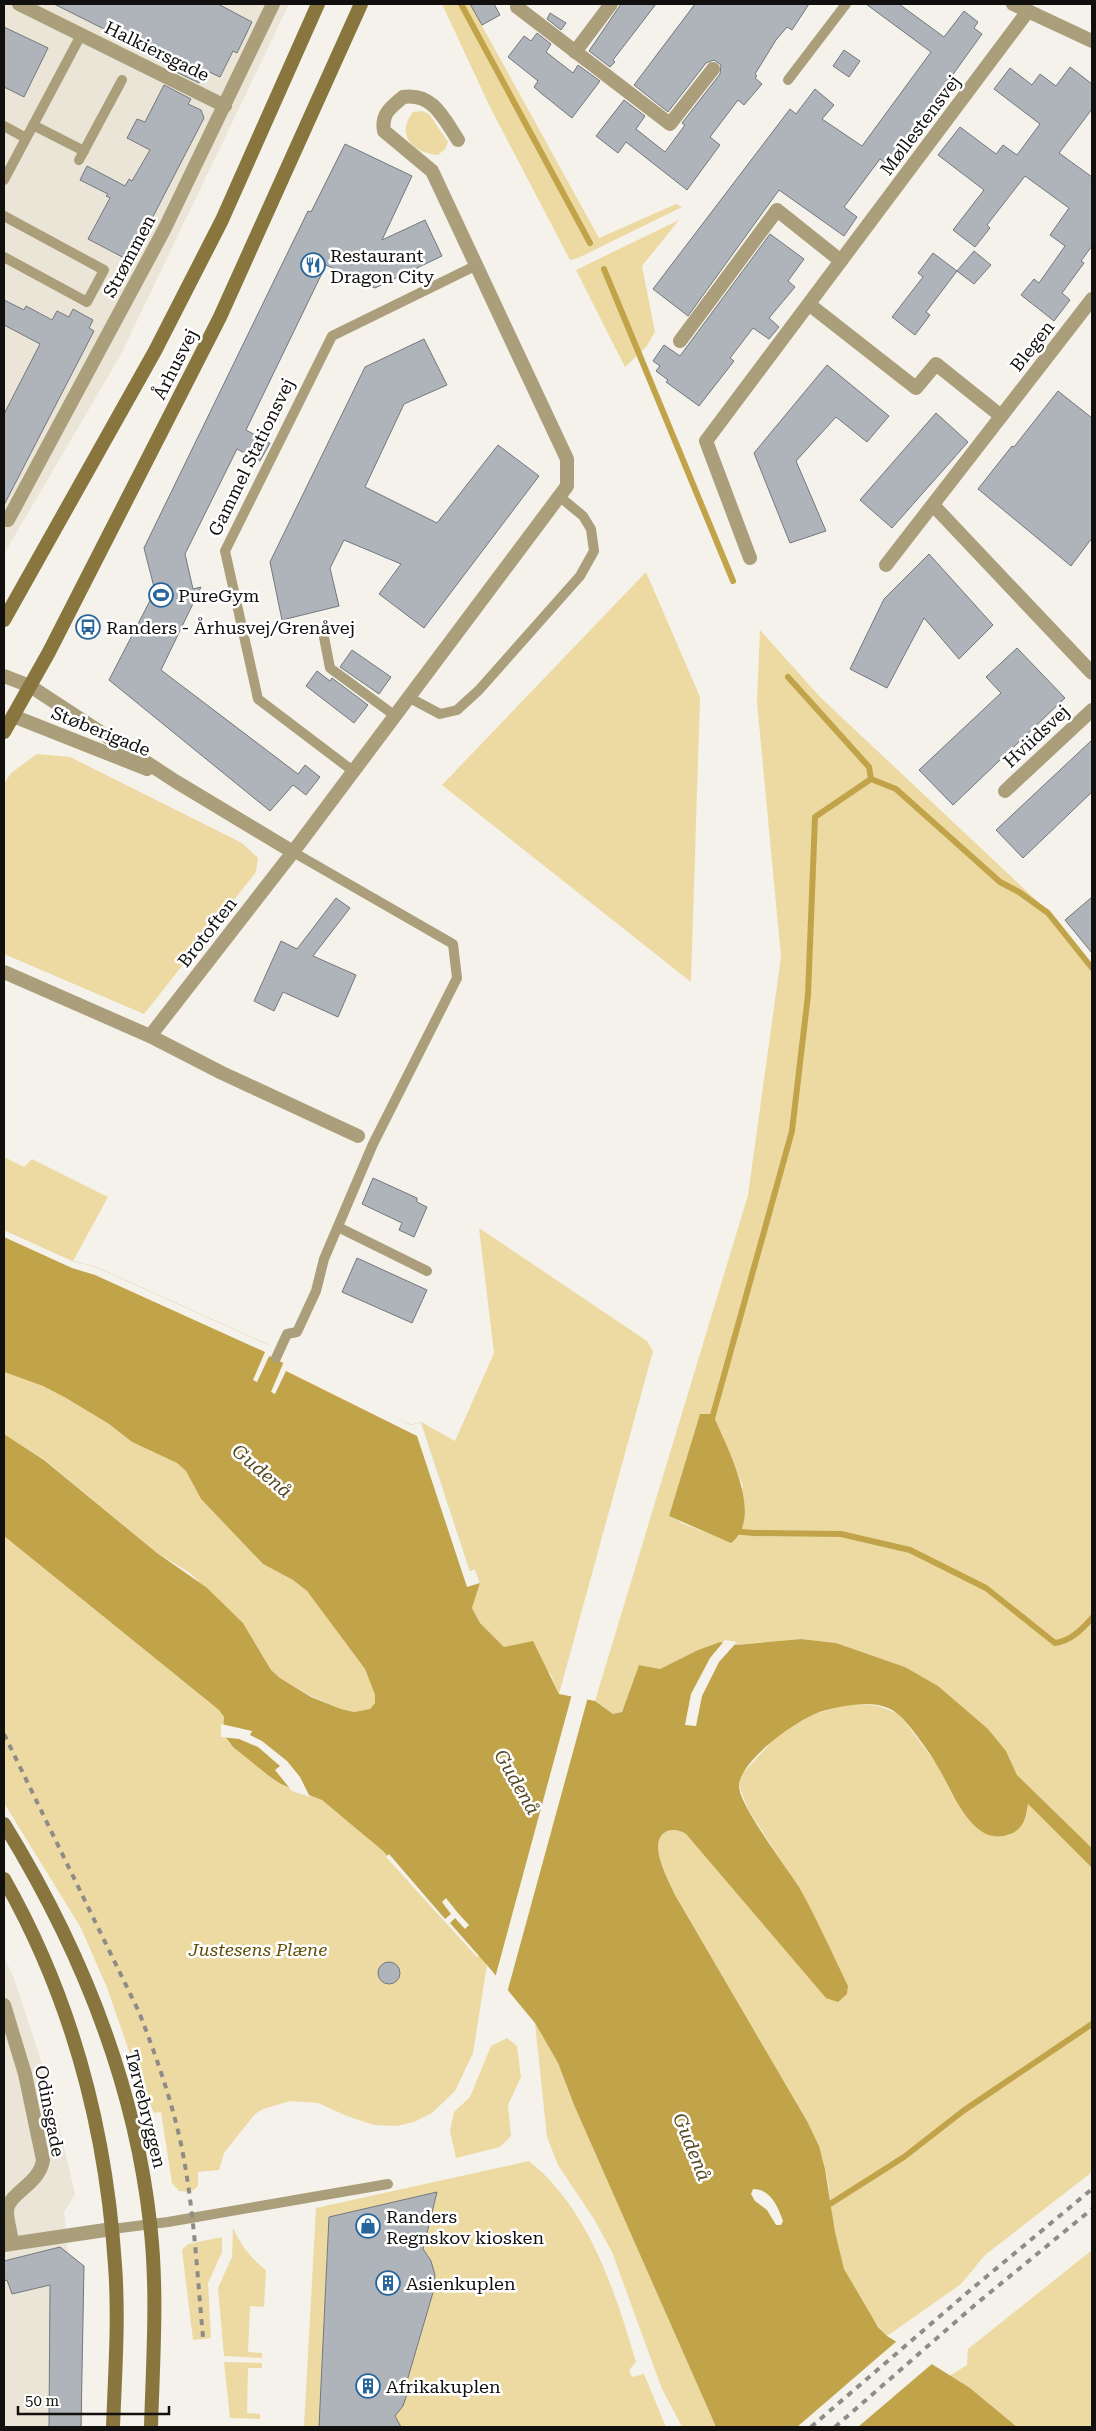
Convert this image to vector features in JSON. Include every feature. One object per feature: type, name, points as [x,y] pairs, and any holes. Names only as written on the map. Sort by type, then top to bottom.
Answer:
[{"type":"main road","name":"Århusvej","points":[[4,620],[155,351],[222,220],[318,4]]},
{"type":"main road","name":"Århusvej","points":[[4,732],[8,714],[30,686],[220,317],[361,4]]},
{"type":"main road","name":"Tørvebryggen","points":[[4,1824],[55,1912],[98,2008],[116,2063],[136,2139],[150,2224],[154,2305],[151,2427]]},
{"type":"main road","points":[[4,1879],[48,1968],[74,2042],[95,2119],[112,2228],[116,2321],[113,2427]]},
{"type":"street","name":"Halkiersgade","points":[[19,4],[225,106]]},
{"type":"street","name":"Strømmen","points":[[8,520],[18,490],[164,230],[273,4]]},
{"type":"street","points":[[519,4],[517,8],[670,124],[713,69]]},
{"type":"street","points":[[575,52],[611,4]]},
{"type":"street","points":[[1013,4],[1092,40]]},
{"type":"street","name":"Møllestensvej","points":[[750,558],[706,441],[810,305],[1028,10]]},
{"type":"street","points":[[293,852],[567,486],[567,459],[432,171],[384,131],[382,122],[386,112],[403,98],[423,98],[434,105],[458,140]]},
{"type":"street","points":[[680,341],[777,210],[841,261]]},
{"type":"street","name":"Blegen","points":[[886,565],[1092,299]]},
{"type":"street","points":[[810,305],[916,388],[936,364],[1001,416]]},
{"type":"street","points":[[933,505],[1092,673]]},
{"type":"street","name":"Støberigade","points":[[4,676],[30,686],[175,781],[293,852]]},
{"type":"street","name":"Hviidsvej","points":[[1005,791],[1092,710]]},
{"type":"street","name":"Støberigade","points":[[8,714],[175,781]]},
{"type":"street","name":"Brotoften","points":[[150,1036],[293,852]]},
{"type":"street","points":[[4,972],[150,1036],[222,1073],[358,1136]]},
{"type":"street","name":"Odinsgade","points":[[4,2006],[25,2074],[43,2160],[37,2177],[11,2202],[7,2210],[8,2244],[112,2228]]},
{"type":"lane","points":[[788,80],[846,4]]},
{"type":"lane","points":[[4,180],[81,35]]},
{"type":"lane","points":[[33,125],[81,156],[122,80]]},
{"type":"lane","points":[[4,126],[26,138]]},
{"type":"lane","points":[[4,216],[104,270],[87,302],[4,257]]},
{"type":"lane","name":"Gammel Stationsvej","points":[[354,771],[258,698],[225,551],[332,336],[477,266]]},
{"type":"lane","points":[[408,697],[440,714],[457,710],[479,690],[580,576],[594,551],[591,529],[583,516],[560,497]]},
{"type":"lane","points":[[323,632],[330,668],[394,715]]},
{"type":"lane","points":[[276,1358],[287,1334],[297,1332],[316,1291],[324,1259],[385,1119],[457,978],[453,944],[293,852]]},
{"type":"lane","points":[[338,1227],[427,1271]]},
{"type":"lane","points":[[112,2228],[150,2224],[388,2184]]},
{"type":"shaded area","points":[[4,4],[289,4],[120,356],[4,554]]},
{"type":"shaded area","points":[[4,1957],[14,1978],[51,2092],[75,2194],[64,2212],[83,2409],[82,2427],[4,2427]]},
{"type":"green space","points":[[442,4],[470,4],[599,238],[676,204],[682,207],[578,258],[570,260],[490,107]]},
{"type":"green space","points":[[422,111],[429,114],[448,142],[445,149],[438,155],[429,154],[414,147],[406,135],[408,120],[413,112]]},
{"type":"green space","points":[[679,220],[642,266],[655,332],[646,347],[625,367],[576,270]]},
{"type":"green space","points":[[646,572],[700,697],[691,982],[442,785]]},
{"type":"green space","points":[[760,630],[820,697],[1052,915],[1092,971],[1092,1848],[1017,1775],[1006,1751],[905,1667],[836,1643],[801,1639],[736,1645],[720,1642],[698,1650],[660,1669],[639,1665],[622,1712],[613,1714],[595,1701],[748,1195],[781,957],[757,702]],"holes":[[[713,1414],[743,1486],[731,1542],[684,1524],[669,1516],[700,1415]]]},
{"type":"green space","points":[[37,754],[70,757],[242,843],[258,858],[256,872],[144,1014],[4,954],[4,784],[11,773]]},
{"type":"green space","points":[[4,1157],[24,1167],[32,1159],[108,1197],[73,1261],[4,1230]]},
{"type":"green space","points":[[479,1228],[647,1341],[653,1351],[559,1694],[550,1673],[504,1647],[480,1623],[472,1608],[480,1583],[470,1571],[421,1422],[455,1441],[494,1353]]},
{"type":"green space","points":[[4,1372],[43,1386],[66,1398],[109,1424],[132,1442],[177,1463],[186,1470],[201,1499],[263,1564],[293,1580],[307,1591],[365,1669],[375,1695],[375,1703],[370,1709],[354,1712],[341,1709],[311,1696],[280,1678],[271,1670],[243,1623],[190,1573],[157,1553],[45,1460],[4,1434]]},
{"type":"green space","name":"Justesens Plæne","points":[[4,1536],[219,1710],[224,1717],[226,1737],[233,1747],[269,1776],[322,1800],[383,1851],[487,1965],[473,2053],[455,2091],[432,2113],[414,2122],[397,2126],[374,2125],[318,2103],[290,2101],[263,2109],[255,2114],[224,2153],[219,2170],[198,2172],[198,2186],[191,2192],[179,2191],[172,2183],[161,2112],[154,2113],[136,2072],[108,1990],[81,1928],[4,1803]]},
{"type":"green space","points":[[853,1703],[878,1706],[899,1714],[938,1766],[953,1796],[1027,1814],[1028,1804],[1092,1868],[1092,2172],[985,2255],[961,2284],[887,2336],[862,2304],[844,2269],[834,2232],[825,2168],[807,2121],[675,1895],[661,1863],[658,1846],[664,1833],[669,1830],[681,1831],[686,1834],[730,1883],[847,1994],[848,1986],[799,1888],[749,1811],[739,1786],[741,1775],[780,1733],[814,1714]]},
{"type":"green space","points":[[535,2023],[558,2063],[574,2105],[716,2427],[683,2427],[681,2425],[662,2389],[612,2252],[594,2219],[558,2165],[547,2137]]},
{"type":"green space","points":[[507,2038],[517,2046],[521,2077],[508,2105],[511,2136],[500,2147],[456,2158],[450,2131],[454,2112],[470,2097],[491,2046]]},
{"type":"green space","points":[[529,2161],[550,2181],[584,2227],[609,2280],[619,2307],[636,2362],[629,2370],[632,2377],[644,2374],[666,2427],[304,2427],[316,2208]]},
{"type":"green space","points":[[233,2228],[247,2251],[266,2270],[264,2307],[250,2306],[248,2352],[262,2353],[262,2358],[224,2356],[218,2288],[232,2257]]},
{"type":"green space","points":[[222,2237],[222,2252],[208,2283],[211,2338],[193,2340],[182,2250],[188,2244]]},
{"type":"green space","points":[[1092,2250],[1092,2427],[1017,2427],[970,2388],[949,2376],[967,2365],[968,2349]]},
{"type":"green space","points":[[224,2362],[262,2363],[262,2368],[248,2368],[247,2413],[260,2414],[260,2419],[230,2418]]},
{"type":"water","name":"Gudenå","points":[[4,1230],[73,1261],[96,1267],[269,1345],[269,1356],[411,1425],[421,1422],[470,1571],[475,1569],[480,1583],[472,1608],[480,1623],[504,1647],[533,1641],[559,1694],[595,1701],[613,1714],[622,1712],[639,1665],[660,1669],[698,1650],[720,1642],[736,1645],[801,1639],[836,1643],[905,1667],[938,1686],[988,1729],[1006,1751],[1017,1775],[1092,1848],[1092,1868],[1028,1804],[1025,1818],[1015,1832],[997,1836],[985,1833],[975,1826],[958,1803],[935,1761],[914,1732],[899,1715],[891,1709],[882,1706],[872,1704],[852,1705],[813,1715],[786,1731],[759,1753],[748,1765],[741,1777],[739,1787],[747,1809],[799,1887],[848,1986],[847,1994],[838,2002],[826,1998],[686,1834],[681,1831],[669,1830],[664,1833],[658,1846],[661,1863],[675,1895],[807,2121],[819,2146],[844,2269],[878,2327],[887,2336],[970,2388],[1017,2427],[716,2427],[574,2105],[558,2063],[535,2023],[487,1965],[383,1851],[322,1800],[281,1784],[233,1747],[223,1734],[224,1717],[219,1710],[4,1536],[4,1434],[44,1460],[157,1553],[206,1587],[243,1623],[271,1670],[280,1678],[311,1697],[354,1712],[370,1709],[375,1703],[375,1695],[365,1669],[307,1591],[293,1580],[263,1564],[201,1499],[186,1471],[177,1463],[132,1442],[109,1424],[66,1398],[43,1386],[4,1372]],"holes":[[[753,2189],[765,2192],[773,2200],[783,2221],[781,2225],[776,2225],[767,2210],[755,2201],[751,2194]]]},
{"type":"water","points":[[700,1414],[713,1414],[740,1480],[745,1516],[741,1531],[731,1543],[669,1516]]},
{"type":"pier","points":[[4,1230],[73,1261],[96,1267],[269,1345],[270,1342],[272,1350],[257,1382],[253,1380],[265,1352],[95,1275],[72,1268],[4,1237]]},
{"type":"pier","points":[[285,1359],[288,1363],[411,1425],[421,1422],[470,1571],[475,1569],[480,1583],[467,1587],[417,1436],[286,1371],[275,1394],[271,1392]]},
{"type":"pier","points":[[725,1640],[737,1642],[719,1662],[702,1696],[696,1726],[685,1725],[691,1694],[710,1658]]},
{"type":"pier","points":[[572,1694],[588,1697],[507,1993],[495,1978]]},
{"type":"pier","points":[[221,1724],[252,1731],[250,1735],[262,1741],[287,1761],[300,1777],[310,1797],[292,1791],[275,1770],[280,1766],[258,1747],[239,1739],[221,1737]]},
{"type":"pier","points":[[389,1854],[445,1919],[451,1914],[442,1902],[446,1898],[469,1925],[465,1929],[455,1918],[450,1923],[479,1956],[477,1957],[386,1857]]},
{"type":"pier","points":[[898,2340],[933,2363],[858,2427],[797,2427]]},
{"type":"building","points":[[54,4],[218,4],[252,22],[237,53],[233,51],[220,77],[205,70],[199,83],[172,70],[174,64]]},
{"type":"building","points":[[470,4],[494,4],[500,15],[482,25]]},
{"type":"building","points":[[621,4],[656,4],[613,60],[615,62],[610,67],[589,51]]},
{"type":"building","points":[[695,4],[809,4],[792,30],[787,27],[776,40],[755,74],[757,76],[755,78],[762,84],[744,105],[738,100],[710,137],[720,145],[687,190],[626,142],[618,153],[596,136],[624,100],[645,116],[636,129],[665,152],[685,125],[682,123],[720,74],[721,65],[714,60],[706,63],[668,112],[634,85]]},
{"type":"building","points":[[866,4],[899,4],[944,37],[964,11],[978,22],[974,28],[982,34],[890,162],[887,160],[885,163],[880,159],[844,207],[857,217],[844,236],[779,190],[688,316],[653,289],[790,109],[796,114],[815,89],[834,105],[822,119],[862,146],[931,52]]},
{"type":"building","points":[[550,13],[566,23],[561,30],[547,19]]},
{"type":"building","points":[[4,27],[48,48],[24,97],[4,87]]},
{"type":"building","points":[[537,33],[551,44],[546,52],[573,73],[578,65],[600,81],[572,118],[534,87],[538,81],[508,57],[524,36],[531,41]]},
{"type":"building","points":[[844,50],[860,61],[849,77],[833,66]]},
{"type":"building","points":[[1070,67],[1092,84],[1092,109],[1059,153],[1092,177],[1092,246],[1081,261],[1084,263],[1062,293],[1070,300],[1054,321],[1021,295],[1034,279],[1039,283],[1065,246],[1050,235],[1069,208],[1025,176],[987,225],[990,228],[975,247],[953,230],[984,190],[938,155],[960,127],[996,154],[1003,145],[1017,155],[1040,124],[994,89],[1010,68],[1032,85],[1040,74],[1056,86]]},
{"type":"building","points":[[164,85],[191,99],[188,104],[201,110],[204,118],[130,261],[88,239],[110,198],[106,196],[108,194],[80,180],[87,166],[125,186],[129,179],[132,181],[150,150],[127,138],[137,119],[145,122]]},
{"type":"building","points":[[345,144],[412,176],[382,240],[425,220],[442,256],[375,288],[326,265],[246,430],[270,443],[260,461],[237,449],[185,554],[193,589],[201,587],[161,670],[298,774],[305,765],[320,777],[306,795],[293,785],[270,811],[109,680],[155,591],[144,548],[308,211],[311,212]]},
{"type":"building","points":[[770,234],[804,259],[788,281],[795,287],[769,318],[779,327],[769,339],[753,328],[730,358],[734,361],[699,406],[666,382],[668,380],[656,371],[660,366],[653,361],[664,345],[680,356]]},
{"type":"building","points":[[974,251],[991,265],[974,284],[957,271]]},
{"type":"building","points":[[933,253],[957,271],[926,312],[930,315],[915,335],[892,317],[923,277],[918,273]]},
{"type":"building","points":[[4,300],[24,310],[26,306],[52,320],[57,311],[69,317],[73,309],[93,320],[89,328],[94,331],[4,505],[4,414],[40,344],[4,325]]},
{"type":"building","points":[[424,339],[447,385],[404,404],[365,487],[437,523],[498,445],[539,476],[424,628],[379,594],[401,564],[344,540],[330,568],[339,606],[282,620],[270,562],[365,367]]},
{"type":"building","points":[[827,365],[889,416],[867,442],[836,417],[796,461],[826,531],[790,543],[754,453]]},
{"type":"building","points":[[1058,391],[1092,418],[1092,538],[1071,566],[978,489]]},
{"type":"building","points":[[936,413],[968,442],[892,528],[860,500]]},
{"type":"building","points":[[929,554],[993,625],[959,659],[924,618],[887,688],[850,669],[884,599]]},
{"type":"building","points":[[1017,648],[1065,698],[953,805],[919,770],[1001,693],[986,677]]},
{"type":"building","points":[[352,650],[391,677],[379,694],[340,667]]},
{"type":"building","points":[[317,671],[330,681],[332,678],[368,705],[354,723],[306,686]]},
{"type":"building","points":[[1092,740],[1092,792],[1023,858],[996,830]]},
{"type":"building","points":[[1092,897],[1092,953],[1065,920]]},
{"type":"building","points":[[336,898],[350,908],[313,956],[356,975],[338,1017],[283,992],[274,1011],[254,1001],[281,941],[297,949]]},
{"type":"building","points":[[373,1178],[417,1198],[417,1202],[427,1207],[414,1237],[399,1230],[402,1223],[362,1204]]},
{"type":"building","points":[[357,1258],[427,1290],[412,1323],[342,1292]]},
{"type":"building","points":[[389,1962],[397,1965],[400,1973],[397,1981],[389,1984],[381,1981],[378,1973],[381,1965]]},
{"type":"building","points":[[437,2192],[423,2249],[431,2261],[435,2275],[434,2289],[407,2381],[407,2394],[403,2406],[395,2416],[401,2427],[319,2427],[329,2217]]},
{"type":"building","points":[[60,2247],[84,2266],[81,2427],[49,2427],[50,2285],[12,2294],[7,2280],[4,2281],[4,2261]]},
{"type":"waterway","points":[[461,4],[590,243]]},
{"type":"waterway","points":[[604,269],[733,581]]},
{"type":"waterway","points":[[788,677],[869,767],[871,779]]},
{"type":"waterway","points":[[711,1422],[792,1131],[808,995],[815,817],[871,779],[896,789],[1000,882],[1019,892],[1048,913],[1092,968]]},
{"type":"waterway","points":[[733,1531],[841,1534],[910,1550],[986,1588],[1055,1643],[1071,1637],[1092,1618]]},
{"type":"waterway","points":[[823,2202],[830,2204],[904,2157],[963,2111],[1092,2024]]},
{"type":"railway","points":[[4,1734],[139,2012],[163,2077],[181,2144],[189,2192],[203,2337]]},
{"type":"railway","points":[[811,2427],[968,2292],[1092,2189]]},
{"type":"railway","points":[[835,2427],[976,2304],[1092,2209]]},
{"type":"place","name":"Restaurant Dragon City","points":[[313,265]]},
{"type":"place","name":"PureGym","points":[[161,595]]},
{"type":"place","name":"Randers - Århusvej/Grenåvej","points":[[88,627]]},
{"type":"place","name":"Randers Regnskov kiosken","points":[[368,2226]]},
{"type":"place","name":"Asienkuplen","points":[[388,2283]]},
{"type":"place","name":"Afrikakuplen","points":[[368,2386]]}]
